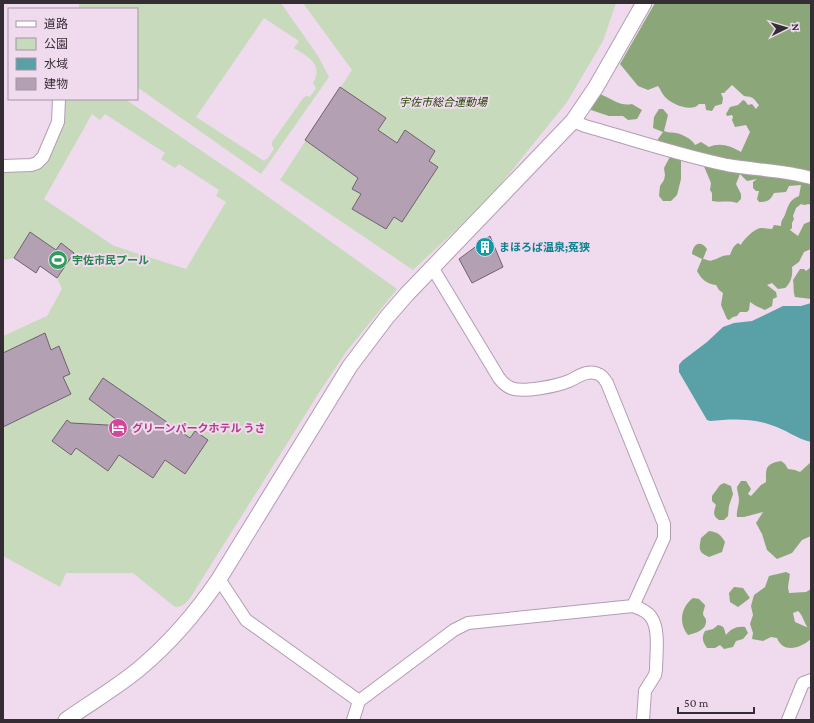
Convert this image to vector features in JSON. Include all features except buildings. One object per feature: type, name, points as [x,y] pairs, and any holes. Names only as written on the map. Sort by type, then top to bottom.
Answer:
[{"type":"street","points":[[66,720],[138,670],[156,654],[194,614],[218,579],[359,352],[387,317],[432,267],[573,121],[596,87],[644,3]]},
{"type":"street","points":[[3,166],[31,165],[37,163],[43,157],[58,122],[59,100]]},
{"type":"street","points":[[573,121],[585,126],[710,161],[740,167],[794,173],[811,178]]},
{"type":"street","points":[[432,267],[499,378],[507,386],[515,389],[545,387],[569,381],[583,373],[590,372],[598,374],[607,383],[664,524],[664,538],[633,606]]},
{"type":"street","points":[[218,579],[246,620],[359,701]]},
{"type":"street","points":[[353,720],[359,701],[454,630],[468,623],[633,606],[642,609],[651,617],[656,630],[656,670],[655,675],[645,691],[643,720]]},
{"type":"street","points":[[788,720],[803,683],[811,680]]},
{"type":"green space","points":[[79,3],[281,3],[318,56],[329,77],[261,174],[138,88],[138,8],[79,8]],"holes":[[[264,18],[299,41],[294,48],[309,58],[316,66],[317,71],[313,83],[316,88],[310,97],[304,97],[272,142],[274,149],[264,161],[196,117]]]},
{"type":"green space","name":"宇佐市総合運動場","points":[[303,3],[616,3],[603,41],[567,102],[496,190],[413,270],[280,180],[352,70]]},
{"type":"green space","points":[[655,3],[811,3],[811,206],[809,204],[801,204],[796,208],[793,216],[794,219],[792,228],[790,230],[798,236],[804,224],[811,221],[811,249],[804,252],[799,262],[792,267],[791,279],[785,288],[778,289],[772,283],[767,285],[776,292],[777,297],[773,299],[772,306],[765,310],[750,302],[749,310],[747,312],[740,312],[737,316],[729,320],[727,319],[721,305],[723,293],[716,285],[705,281],[700,276],[697,271],[702,259],[692,254],[693,250],[696,245],[702,244],[707,249],[703,259],[712,261],[723,256],[730,255],[735,245],[738,243],[741,245],[747,237],[756,230],[761,228],[772,229],[774,225],[781,226],[789,205],[799,196],[801,185],[789,186],[786,192],[774,193],[768,200],[759,202],[757,199],[759,191],[756,191],[753,188],[753,182],[757,179],[747,181],[740,174],[736,184],[741,194],[741,199],[737,203],[712,201],[712,193],[710,190],[711,183],[703,164],[681,159],[681,179],[677,195],[671,201],[663,201],[659,196],[660,186],[664,180],[664,168],[672,153],[658,147],[658,139],[663,132],[653,128],[654,117],[659,109],[663,109],[668,115],[664,131],[684,136],[695,145],[701,142],[709,147],[725,145],[741,152],[750,132],[746,125],[735,127],[732,120],[732,115],[727,116],[726,114],[730,107],[738,105],[743,100],[748,105],[752,104],[756,109],[759,105],[753,98],[744,96],[732,85],[724,93],[721,93],[723,98],[722,104],[715,106],[712,111],[706,110],[705,104],[699,104],[692,108],[677,105],[663,95],[658,86],[648,90],[638,86],[620,64]]},
{"type":"green space","points":[[600,94],[620,103],[628,105],[632,104],[642,110],[637,119],[628,120],[623,116],[609,116],[591,110],[589,104]]},
{"type":"green space","points":[[63,100],[126,100],[246,181],[397,289],[346,352],[192,595],[187,602],[181,606],[175,607],[133,573],[66,573],[60,587],[3,556],[3,336],[47,316],[62,289],[57,278],[40,266],[36,273],[14,258],[3,260],[3,171],[39,165]],"holes":[[[92,114],[100,120],[105,114],[165,153],[161,159],[175,168],[179,164],[219,190],[216,196],[226,202],[186,269],[114,246],[44,199]]]},
{"type":"green space","points":[[811,267],[811,299],[795,297],[793,280],[800,269],[804,269],[806,271]]},
{"type":"green space","points":[[781,461],[788,469],[800,472],[811,462],[811,536],[802,540],[792,553],[777,559],[767,550],[762,534],[756,523],[763,512],[744,517],[737,517],[739,500],[737,487],[741,481],[746,481],[751,489],[748,494],[751,496],[761,485],[766,482],[769,465]]},
{"type":"green space","points":[[724,483],[731,486],[733,494],[729,506],[728,516],[724,520],[719,520],[714,515],[716,505],[712,501],[712,496],[720,485]]},
{"type":"green space","points":[[709,531],[719,534],[725,542],[722,552],[709,557],[701,552],[700,548],[701,538]]},
{"type":"green space","points":[[786,572],[790,574],[788,587],[789,593],[806,592],[811,589],[811,628],[809,628],[811,629],[811,639],[802,645],[792,648],[783,646],[777,638],[771,637],[763,641],[752,639],[753,633],[750,624],[753,615],[751,606],[754,595],[765,587],[769,576]],"holes":[[[798,611],[808,628],[795,622],[793,613]]]},
{"type":"green space","points":[[734,587],[743,588],[750,598],[738,607],[730,602],[729,593]]},
{"type":"green space","points":[[693,598],[699,599],[705,605],[703,616],[706,619],[706,623],[703,629],[688,635],[683,625],[682,615],[686,606]]},
{"type":"green space","points":[[718,625],[723,627],[726,635],[739,627],[745,627],[748,633],[743,639],[736,641],[733,647],[724,649],[720,645],[715,648],[707,648],[703,640],[704,633],[705,631],[713,629]]},
{"type":"water","points":[[811,303],[811,442],[776,427],[756,421],[707,420],[679,372],[679,365],[682,361],[707,342],[723,327],[734,323],[752,321],[783,306],[801,306]]},
{"type":"place","name":"まほろば温泉;菟狭","points":[[485,247]]},
{"type":"place","name":"宇佐市民プール","points":[[58,260]]},
{"type":"place","name":"グリーンパークホテル うさ","points":[[118,428]]}]
